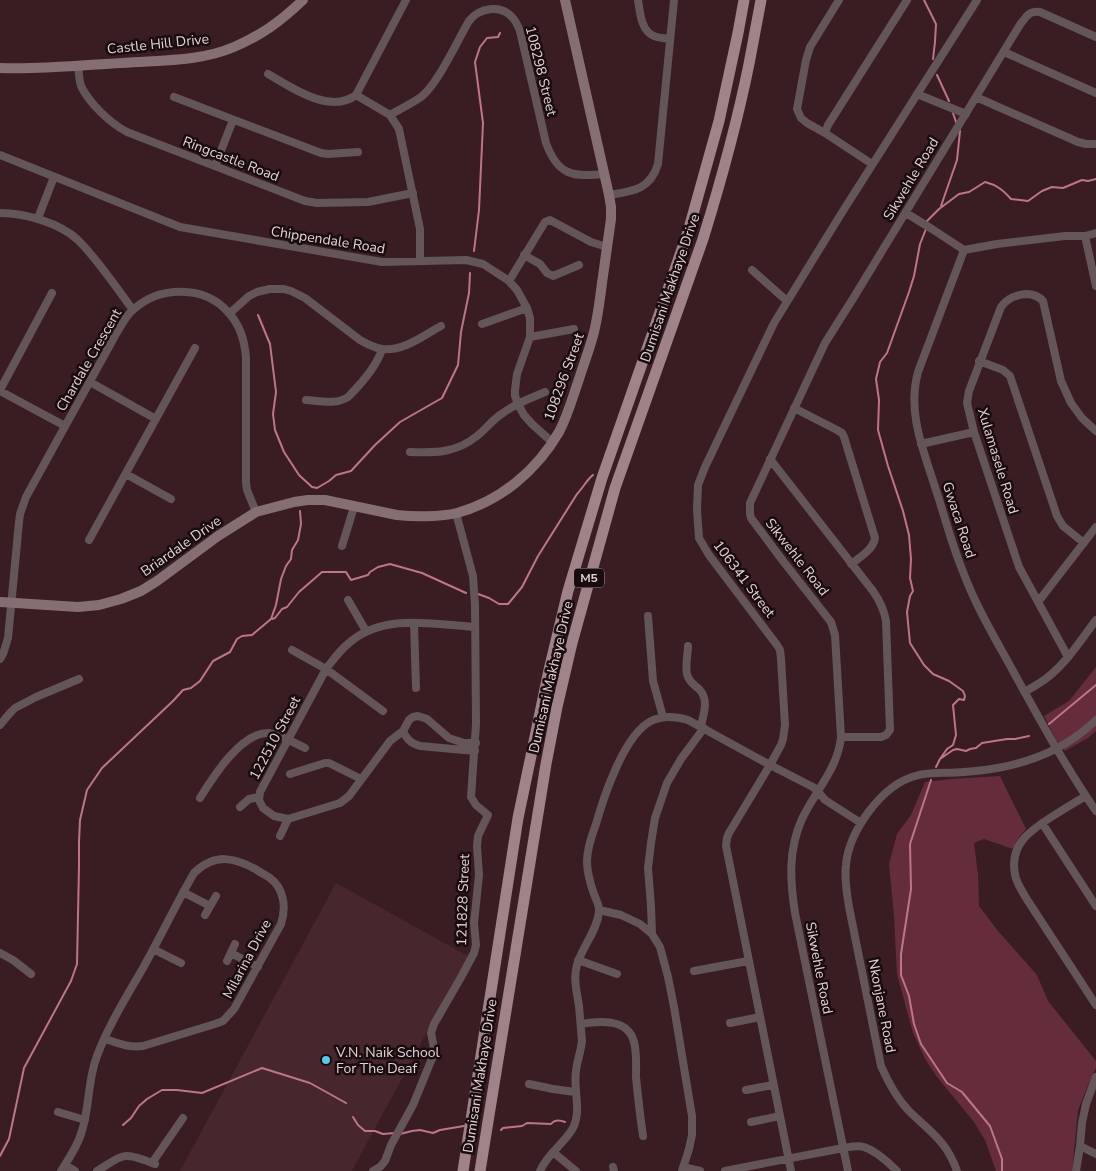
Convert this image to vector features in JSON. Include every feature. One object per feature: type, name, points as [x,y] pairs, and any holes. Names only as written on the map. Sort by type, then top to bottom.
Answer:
[{"type":"main road","name":"Dumisani Makhaye Drive","points":[[463,1171],[518,818],[549,670],[576,565],[602,478],[688,232],[717,129],[738,33],[742,0]]},
{"type":"main road","name":"Dumisani Makhaye Drive","points":[[480,1171],[544,774],[572,643],[615,488],[716,197],[728,155],[749,64],[761,0]]},
{"type":"street","name":"Castle Hill Drive","points":[[0,68],[78,66],[204,56],[233,48],[261,33],[282,20],[302,0]]},
{"type":"street","points":[[268,74],[315,99],[345,101],[350,99],[356,94],[406,0]]},
{"type":"street","name":"108296 Street","points":[[256,512],[294,502],[325,500],[397,515],[416,516],[456,513],[486,502],[522,479],[538,462],[559,432],[568,412],[594,331],[611,219],[610,196],[565,0]]},
{"type":"street","points":[[638,0],[644,27],[647,32],[652,36],[670,39]]},
{"type":"street","points":[[610,196],[640,188],[652,179],[656,172],[674,0]]},
{"type":"street","points":[[839,0],[810,47],[797,103],[798,112],[807,123],[872,164]]},
{"type":"street","points":[[825,133],[828,125],[907,0]]},
{"type":"street","name":"106341 Street","points":[[791,1171],[726,842],[729,833],[780,745],[784,730],[780,650],[704,548],[699,538],[697,490],[701,475],[774,323],[872,164],[977,0]]},
{"type":"street","name":"108298 Street","points":[[390,115],[426,93],[438,76],[472,16],[488,9],[501,10],[512,17],[520,32],[546,143],[551,156],[558,165],[574,174],[583,176],[605,174]]},
{"type":"street","name":"Sikwehle Road","points":[[848,1171],[802,946],[790,867],[796,835],[802,818],[835,761],[840,745],[835,635],[831,622],[760,531],[750,514],[750,503],[825,343],[1021,23],[1030,13],[1035,11],[1096,37]]},
{"type":"street","points":[[1004,52],[1096,93]]},
{"type":"street","name":"Ringcastle Road","points":[[78,66],[82,86],[87,95],[112,123],[127,132],[306,201],[317,204],[368,202],[413,193]]},
{"type":"street","points":[[356,94],[390,115],[399,129],[420,230],[420,261]]},
{"type":"street","points":[[917,94],[966,114]]},
{"type":"street","points":[[174,97],[321,153],[358,152]]},
{"type":"street","points":[[976,97],[1078,142],[1096,144]]},
{"type":"street","points":[[215,166],[233,120]]},
{"type":"street","name":"Chippendale Road","points":[[0,155],[180,227],[374,261],[466,260],[483,264],[509,280],[527,308],[530,318],[530,337],[516,382],[515,396],[518,404]]},
{"type":"street","points":[[38,218],[54,177]]},
{"type":"street","points":[[0,213],[12,213],[38,218],[64,230],[77,240],[101,267],[132,310]]},
{"type":"street","points":[[906,213],[964,250],[997,244],[1065,236],[1085,236],[1096,233]]},
{"type":"street","points":[[509,280],[545,222],[550,220],[591,242],[607,247]]},
{"type":"street","points":[[1085,236],[1096,286]]},
{"type":"street","name":"Gwaca Road","points":[[964,250],[914,385],[915,415],[921,444],[964,576],[993,634],[1056,749],[1096,811]]},
{"type":"street","points":[[524,255],[540,264],[546,273],[554,276],[579,265]]},
{"type":"street","points":[[752,270],[787,301]]},
{"type":"street","points":[[230,314],[249,296],[257,292],[270,289],[290,290],[305,298],[360,340],[382,349],[407,345],[441,326]]},
{"type":"street","name":"Chardale Crescent","points":[[0,659],[6,646],[22,506],[30,488],[126,316],[149,298],[167,292],[181,292],[192,293],[215,301],[230,314],[240,331],[245,346],[245,474],[247,490],[256,512]]},
{"type":"street","points":[[52,293],[0,390],[65,426]]},
{"type":"street","name":"Xulamasele Road","points":[[1068,657],[1019,567],[974,432],[967,400],[979,361],[1005,301],[1016,296],[1032,294],[1040,297],[1045,305],[1061,381],[1071,402],[1082,418],[1096,431]]},
{"type":"street","points":[[482,324],[527,308]]},
{"type":"street","points":[[530,337],[574,329]]},
{"type":"street","points":[[88,540],[196,348]]},
{"type":"street","points":[[306,400],[334,402],[344,400],[371,369],[382,349]]},
{"type":"street","points":[[979,361],[1003,370],[1010,376],[1057,516],[1064,526],[1084,543]]},
{"type":"street","points":[[90,382],[156,419]]},
{"type":"street","points":[[410,452],[445,451],[460,447],[477,436],[501,414],[545,392]]},
{"type":"street","points":[[518,404],[532,424],[552,442]]},
{"type":"street","points":[[794,408],[842,433],[844,437],[875,538],[874,544],[870,549],[852,564]]},
{"type":"street","points":[[921,444],[974,432]]},
{"type":"street","points":[[770,459],[873,591],[885,612],[891,728],[889,733],[884,736],[841,737]]},
{"type":"street","points":[[126,474],[171,499]]},
{"type":"street","points":[[342,546],[354,507]]},
{"type":"street","name":"Briardale Drive","points":[[0,602],[78,607],[99,605],[121,599],[150,586],[218,536],[256,512]]},
{"type":"street","points":[[456,513],[473,576],[475,605],[475,747]]},
{"type":"street","points":[[1038,602],[1096,527]]},
{"type":"street","points":[[348,600],[366,631]]},
{"type":"street","points":[[648,616],[653,681],[663,717]]},
{"type":"street","points":[[1025,692],[1047,677],[1068,657],[1096,620]]},
{"type":"street","points":[[414,622],[416,688]]},
{"type":"street","name":"122510 Street","points":[[288,819],[274,816],[267,811],[261,804],[260,792],[326,669],[346,645],[366,631],[390,624],[414,622],[475,627]]},
{"type":"street","points":[[652,934],[648,868],[655,818],[664,790],[703,727],[705,698],[687,676],[688,646]]},
{"type":"street","points":[[292,650],[326,669],[383,711]]},
{"type":"street","points":[[0,725],[15,708],[79,679]]},
{"type":"street","points":[[540,1171],[546,1160],[569,1134],[578,1113],[576,1071],[582,1041],[576,972],[578,960],[592,932],[600,910],[588,874],[587,854],[612,776],[642,727],[651,721],[668,716],[688,720],[770,765],[793,775],[811,786],[825,800],[861,823]]},
{"type":"street","points":[[280,836],[288,819],[340,803],[349,796],[390,741],[403,731],[409,720],[413,717],[422,717],[431,722],[449,738],[475,747]]},
{"type":"street","name":"Nkonjane Road","points":[[957,1171],[947,1149],[907,1109],[894,1092],[881,1066],[849,907],[846,887],[848,851],[861,823],[892,787],[904,780],[914,776],[933,773],[985,771],[1019,764],[1056,749],[1081,733],[1096,720]]},
{"type":"street","points":[[403,731],[412,744],[420,746],[475,747]]},
{"type":"street","points":[[200,798],[219,770],[249,739],[269,733],[306,748]]},
{"type":"street","name":"121828 Street","points":[[373,1171],[384,1163],[391,1145],[413,1105],[433,1056],[434,1048],[431,1033],[434,1024],[475,950],[474,923],[478,875],[477,846],[478,836],[488,815],[476,805],[471,797],[475,747]]},
{"type":"street","points":[[290,774],[325,763],[332,764],[361,779]]},
{"type":"street","points":[[240,807],[249,799],[259,796]]},
{"type":"street","points":[[1086,796],[1028,832],[1019,845],[1014,864],[1017,882],[1026,898],[1096,1005]]},
{"type":"street","points":[[1042,823],[1096,906]]},
{"type":"street","name":"Milarina Drive","points":[[63,1168],[81,1134],[94,1064],[105,1039],[194,873],[211,861],[223,859],[237,860],[276,883],[283,900],[284,915],[234,1010],[223,1021],[143,1046],[123,1046],[105,1039]]},
{"type":"street","points":[[184,892],[210,906]]},
{"type":"street","points":[[205,915],[216,896]]},
{"type":"street","points":[[600,910],[631,919],[652,934],[660,947],[668,977],[692,1116],[692,1135],[683,1169],[700,1171]]},
{"type":"street","points":[[227,961],[236,944]]},
{"type":"street","points":[[154,949],[181,963]]},
{"type":"street","points":[[0,953],[14,960],[31,974]]},
{"type":"street","points":[[231,953],[258,967]]},
{"type":"street","points":[[578,960],[617,974]]},
{"type":"street","points":[[694,971],[748,961]]},
{"type":"street","points":[[730,1023],[760,1017]]},
{"type":"street","points":[[581,1024],[612,1022],[626,1029],[632,1037],[635,1049],[643,1136]]},
{"type":"street","points":[[1076,1171],[1086,1104],[1093,1093],[1096,1077]]},
{"type":"street","points":[[529,1084],[576,1092]]},
{"type":"street","points":[[746,1090],[773,1085]]},
{"type":"street","points":[[58,1112],[85,1120]]},
{"type":"street","points":[[751,1122],[780,1116]]},
{"type":"street","points":[[97,1171],[118,1157],[126,1155],[135,1156],[154,1163],[183,1118]]},
{"type":"street","points":[[725,1171],[855,1146],[873,1151],[897,1171]]},
{"type":"street","points":[[1080,1146],[1096,1154]]},
{"type":"street","points":[[553,1152],[576,1171]]},
{"type":"street","points":[[63,1168],[75,1171]]},
{"type":"shaded area","points":[[1096,667],[1096,731],[1088,738],[1065,751],[1057,741],[1044,716],[1069,701]]},
{"type":"shaded area","points":[[1000,776],[1026,829],[1019,837],[1013,849],[984,839],[974,843],[979,906],[998,931],[1037,975],[1048,1001],[1096,1061],[1096,1068],[1078,1110],[1072,1171],[996,1171],[985,1140],[974,1122],[937,1077],[925,1059],[913,1033],[897,974],[889,864],[897,834],[911,815],[925,782]]},
{"type":"shaded area","name":"V.N. Naik School For The Deaf","points":[[336,883],[468,956],[352,1171],[180,1171]]},
{"type":"waterway","points":[[924,0],[936,24],[933,59]]},
{"type":"waterway","points":[[474,251],[479,210],[483,123],[475,62],[480,47],[487,38],[498,37],[500,33]]},
{"type":"waterway","points":[[937,75],[949,101]]},
{"type":"waterway","points":[[953,113],[956,122]]},
{"type":"waterway","points":[[941,206],[957,160],[960,131]]},
{"type":"waterway","points":[[927,224],[927,221],[939,209],[959,194],[969,192],[985,182],[1000,188],[1011,199],[1028,201],[1042,191],[1052,187],[1063,188],[1082,180],[1096,179]]},
{"type":"waterway","points":[[926,229],[920,244],[909,292],[887,353],[880,362],[876,379],[879,400],[878,430],[909,535],[910,578],[913,591],[910,596],[907,612],[910,643],[924,665],[933,674],[949,681],[963,691],[965,696],[964,700],[959,699],[953,705],[956,735],[953,745],[947,749],[940,759]]},
{"type":"waterway","points":[[258,315],[270,344],[276,392],[273,414],[275,430],[284,452],[299,475],[312,487],[317,488],[336,475],[351,471],[400,422],[442,398],[458,365],[461,332],[469,293],[470,273]]},
{"type":"waterway","points":[[478,594],[499,604],[508,604],[522,587],[538,556],[577,494],[593,475]]},
{"type":"waterway","points":[[0,1156],[9,1139],[24,1068],[71,981],[77,964],[80,820],[87,790],[102,768],[183,690],[191,688],[200,681],[213,661],[230,652],[237,639],[242,636],[252,635],[271,619],[281,579],[291,559],[292,550],[298,540],[301,524],[300,511]]},
{"type":"waterway","points":[[272,619],[282,609],[287,607],[299,592],[322,572],[346,572],[351,580],[368,575],[378,567],[390,564],[422,573],[466,593]]},
{"type":"waterway","points":[[1049,724],[1096,685]]},
{"type":"waterway","points":[[936,767],[940,759],[953,750],[966,751],[976,748],[982,743],[1029,736]]},
{"type":"waterway","points":[[931,780],[910,844],[911,889],[901,954],[901,975],[909,996],[914,1024],[921,1044],[947,1083],[962,1092],[990,1126],[1002,1159],[1002,1171]]},
{"type":"waterway","points":[[123,1125],[131,1118],[139,1106],[162,1090],[202,1093],[262,1068],[310,1083],[346,1103]]},
{"type":"waterway","points":[[353,1117],[365,1131],[375,1131],[383,1134],[395,1133]]},
{"type":"waterway","points":[[501,1130],[503,1128],[522,1126],[527,1123],[551,1124],[558,1120],[565,1122]]},
{"type":"waterway","points":[[400,1134],[420,1130],[433,1133],[464,1126]]},
{"type":"place","name":"V.N. Naik School For The Deaf","points":[[326,1060]]}]
